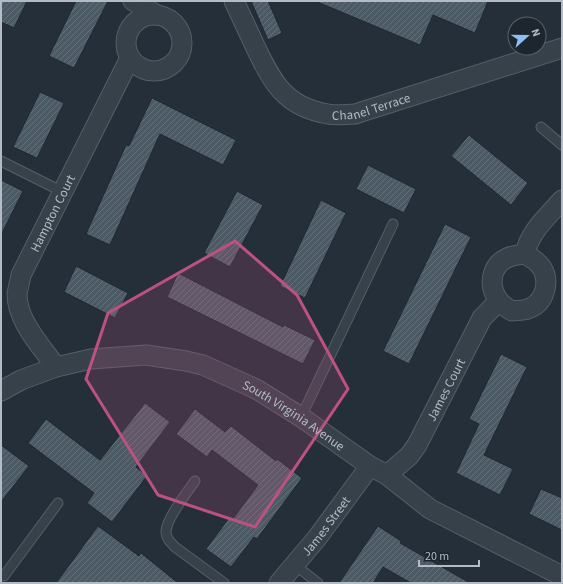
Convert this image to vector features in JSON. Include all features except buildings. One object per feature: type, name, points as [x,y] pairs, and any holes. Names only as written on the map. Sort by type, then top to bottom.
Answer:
[{"type":"street","points":[[132,1],[157,15]]},
{"type":"street","name":"Chanel Terrace","points":[[234,1],[267,71],[277,87],[297,104],[311,110],[329,114],[355,114],[562,48]]},
{"type":"street","points":[[148,15],[157,15],[166,17],[174,23],[180,31],[183,40],[182,49],[179,58],[164,70],[145,70],[130,58],[126,41],[128,32],[133,24],[140,18],[148,15]]},
{"type":"street","name":"Hampton Court","points":[[56,367],[30,330],[21,312],[17,294],[21,275],[130,58]]},
{"type":"street","points":[[526,254],[527,244],[532,234],[562,200]]},
{"type":"street","points":[[526,254],[535,260],[543,269],[546,280],[544,294],[539,302],[530,308],[512,310],[499,301],[492,287],[492,279],[497,265],[508,257],[526,254]]},
{"type":"street","name":"James Court","points":[[387,475],[409,456],[417,445],[482,318],[499,301]]},
{"type":"street","name":"South Virginia Avenue","points":[[1,392],[21,380],[56,367],[91,359],[146,355],[186,361],[219,372],[256,389],[301,417],[370,466],[387,475],[430,509],[562,576]]},
{"type":"street","name":"James Street","points":[[279,583],[317,538],[370,466]]},
{"type":"lane","points":[[540,127],[562,146]]},
{"type":"lane","points":[[1,161],[63,192]]},
{"type":"lane","points":[[301,417],[393,224]]},
{"type":"lane","points":[[195,480],[167,522],[166,532],[168,540],[175,547],[224,583]]},
{"type":"lane","points":[[4,576],[58,503]]},
{"type":"lane","points":[[294,565],[318,583]]},
{"type":"highlighted area","points":[[235,241],[297,295],[348,389],[255,527],[158,495],[86,379],[108,313]]}]
